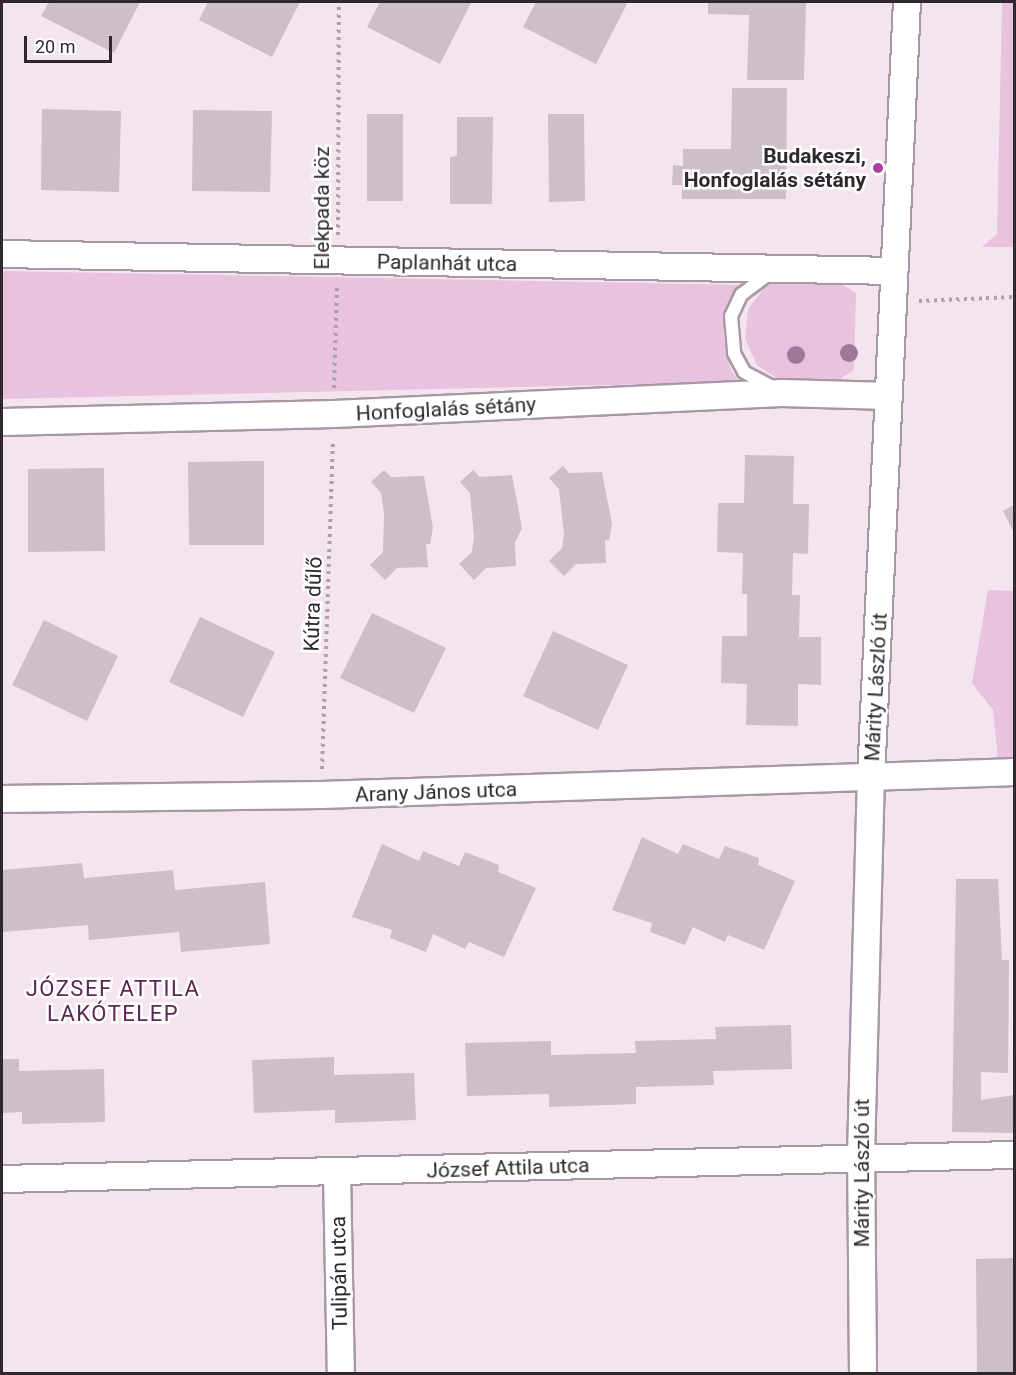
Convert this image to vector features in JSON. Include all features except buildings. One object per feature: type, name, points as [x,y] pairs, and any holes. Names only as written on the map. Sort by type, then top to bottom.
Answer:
[{"type":"street","name":"Márity László út","points":[[863,1374],[861,1156],[871,779],[894,301],[893,271],[908,2]]},
{"type":"street","name":"Paplanhát utca","points":[[2,254],[781,267],[893,271]]},
{"type":"street","name":"Honfoglalás sétány","points":[[2,422],[334,414],[783,393],[889,396]]},
{"type":"street","name":"Arany János utca","points":[[2,799],[321,795],[871,779],[1014,772]]},
{"type":"street","name":"József Attila utca","points":[[2,1179],[337,1173],[861,1156],[1014,1155]]},
{"type":"street","name":"Tulipán utca","points":[[337,1173],[341,1374]]},
{"type":"lane","points":[[781,267],[741,295],[731,316],[734,353],[744,372],[783,393]]},
{"type":"path","name":"Elekpada köz","points":[[334,414],[339,2]]},
{"type":"path","points":[[894,301],[1014,297]]},
{"type":"path","name":"Kútra dűlő","points":[[321,795],[334,414]]},
{"type":"shaded area","points":[[1002,2],[1014,2],[1014,247],[982,247],[997,234]]},
{"type":"shaded area","points":[[2,271],[742,285],[731,299],[723,335],[731,370],[739,382],[2,399]]},
{"type":"shaded area","points":[[778,280],[839,283],[856,293],[854,370],[840,379],[781,381],[757,365],[745,339],[748,309],[765,287]]},
{"type":"shaded area","points":[[988,590],[1014,591],[1014,757],[998,758],[993,710],[972,683]]},
{"type":"place","name":"Budakeszi, Honfoglalás sétány","points":[[878,168]]},
{"type":"district","name":"JÓZSEF ATTILA LAKÓTELEP","points":[[113,1000]]}]
